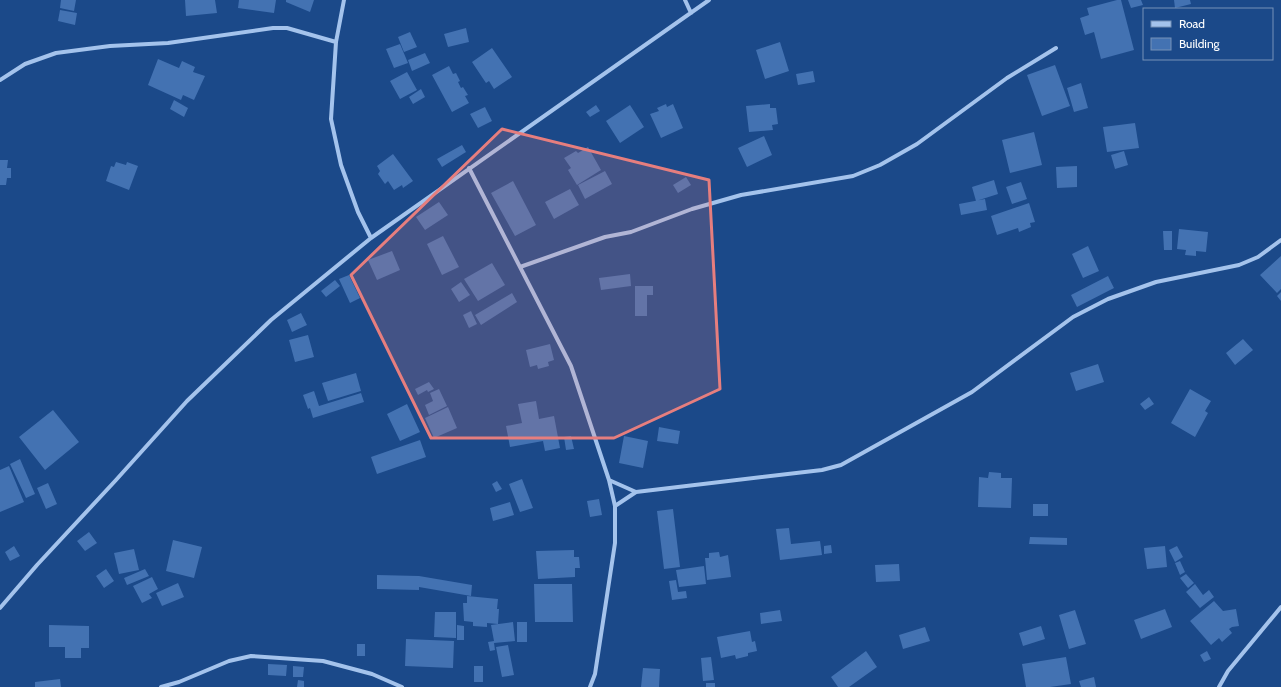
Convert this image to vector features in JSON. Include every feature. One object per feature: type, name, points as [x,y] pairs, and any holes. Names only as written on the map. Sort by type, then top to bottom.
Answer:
[{"type":"street","points":[[344,0],[336,42],[331,120],[341,165],[358,212],[371,238]]},
{"type":"street","points":[[685,0],[691,13]]},
{"type":"street","points":[[0,608],[37,565],[187,402],[271,320],[371,238],[709,0]]},
{"type":"street","points":[[0,80],[25,64],[56,53],[110,46],[168,43],[273,28],[287,28],[336,42]]},
{"type":"street","points":[[520,267],[605,237],[631,232],[692,209],[741,195],[853,176],[880,165],[917,144],[1008,78],[1056,48]]},
{"type":"street","points":[[469,168],[571,366],[609,480],[615,506],[615,543],[595,674],[590,687]]},
{"type":"street","points":[[615,506],[636,492],[822,470],[841,465],[972,392],[1072,318],[1108,299],[1156,282],[1239,265],[1258,257],[1281,240]]},
{"type":"street","points":[[609,480],[636,492]]},
{"type":"street","points":[[1219,687],[1228,671],[1281,607]]},
{"type":"street","points":[[161,687],[179,682],[230,661],[251,656],[323,661],[372,674],[402,687]]},
{"type":"highlighted area","points":[[502,129],[709,180],[720,389],[614,438],[431,438],[351,275]]},
{"type":"building","points":[[61,0],[76,0],[74,11],[60,8]]},
{"type":"building","points":[[185,0],[215,0],[217,13],[186,16]]},
{"type":"building","points":[[239,0],[276,0],[274,13],[238,8]]},
{"type":"building","points":[[286,0],[314,0],[310,12],[286,2]]},
{"type":"building","points":[[1121,0],[1134,50],[1101,59],[1094,32],[1085,35],[1080,18],[1089,15],[1087,8]]},
{"type":"building","points":[[1128,0],[1141,0],[1143,5],[1131,8]]},
{"type":"building","points":[[1174,0],[1190,0],[1191,4],[1175,8]]},
{"type":"building","points":[[60,10],[77,13],[75,25],[58,21]]},
{"type":"building","points":[[466,28],[469,42],[448,47],[444,34]]},
{"type":"building","points":[[410,32],[417,47],[404,52],[398,37]]},
{"type":"building","points":[[780,42],[789,71],[765,79],[756,50]]},
{"type":"building","points":[[400,44],[408,63],[394,68],[386,49]]},
{"type":"building","points":[[492,48],[512,77],[494,89],[489,81],[486,83],[472,62]]},
{"type":"building","points":[[425,53],[430,63],[412,71],[408,60]]},
{"type":"building","points":[[158,59],[179,68],[182,61],[195,67],[193,72],[205,76],[194,100],[183,95],[181,100],[148,85]]},
{"type":"building","points":[[1055,65],[1070,106],[1042,116],[1027,75]]},
{"type":"building","points":[[449,66],[453,74],[456,73],[460,81],[458,82],[461,88],[463,87],[468,95],[465,96],[469,103],[452,112],[432,75]]},
{"type":"building","points":[[813,71],[815,82],[798,85],[796,74]]},
{"type":"building","points":[[407,72],[417,90],[400,99],[390,81]]},
{"type":"building","points":[[1081,83],[1088,108],[1074,112],[1067,88]]},
{"type":"building","points":[[421,89],[425,97],[413,104],[409,97]]},
{"type":"building","points":[[174,100],[188,108],[184,117],[170,109]]},
{"type":"building","points":[[666,104],[667,107],[673,104],[683,128],[661,138],[650,114],[659,111],[657,108]]},
{"type":"building","points":[[770,104],[770,108],[776,108],[778,124],[772,125],[773,130],[749,132],[746,106]]},
{"type":"building","points":[[596,105],[600,111],[590,117],[586,112]]},
{"type":"building","points":[[630,105],[644,127],[620,143],[606,121]]},
{"type":"building","points":[[485,107],[492,121],[478,128],[470,114]]},
{"type":"building","points":[[1135,123],[1139,148],[1107,152],[1103,127]]},
{"type":"building","points":[[1034,132],[1042,165],[1010,173],[1002,140]]},
{"type":"building","points":[[764,136],[772,155],[747,167],[738,148]]},
{"type":"building","points":[[462,145],[466,152],[442,167],[437,159]]},
{"type":"building","points":[[588,147],[601,170],[577,185],[568,170],[571,168],[564,158],[576,151],[578,153]]},
{"type":"building","points":[[1124,151],[1128,165],[1115,169],[1111,155]]},
{"type":"building","points":[[393,154],[413,181],[403,188],[402,185],[394,190],[388,181],[385,184],[378,174],[380,171],[377,166]]},
{"type":"building","points":[[0,160],[8,160],[7,168],[11,168],[11,178],[7,178],[6,185],[0,185]]},
{"type":"building","points":[[116,162],[126,165],[127,162],[138,166],[129,190],[106,181],[111,166],[114,167]]},
{"type":"building","points":[[1077,166],[1077,187],[1057,188],[1056,167]]},
{"type":"building","points":[[605,171],[612,184],[585,199],[578,185]]},
{"type":"building","points":[[686,177],[691,185],[678,193],[673,185]]},
{"type":"building","points":[[994,180],[998,194],[976,201],[972,187]]},
{"type":"building","points":[[513,181],[536,225],[515,236],[491,193]]},
{"type":"building","points":[[1021,182],[1027,199],[1012,204],[1006,187]]},
{"type":"building","points":[[570,189],[579,205],[554,219],[545,202]]},
{"type":"building","points":[[985,199],[987,210],[961,215],[959,204]]},
{"type":"building","points":[[439,202],[448,215],[425,230],[416,217]]},
{"type":"building","points":[[1029,203],[1035,222],[1030,223],[1031,227],[1019,232],[1018,228],[997,235],[991,216]]},
{"type":"building","points":[[1179,229],[1208,232],[1206,252],[1196,251],[1196,256],[1185,255],[1186,250],[1177,249]]},
{"type":"building","points":[[1163,231],[1172,231],[1172,250],[1164,250]]},
{"type":"building","points":[[443,236],[459,267],[442,275],[427,244]]},
{"type":"building","points":[[1088,246],[1099,271],[1083,278],[1072,254]]},
{"type":"building","points":[[392,251],[400,270],[377,280],[368,260]]},
{"type":"building","points":[[1281,256],[1281,289],[1277,293],[1260,275]]},
{"type":"building","points":[[492,263],[505,285],[478,301],[464,279]]},
{"type":"building","points":[[630,274],[631,286],[601,290],[599,278]]},
{"type":"building","points":[[349,275],[360,298],[350,303],[339,279]]},
{"type":"building","points":[[1108,276],[1114,288],[1077,307],[1071,295]]},
{"type":"building","points":[[335,280],[340,286],[326,297],[321,291]]},
{"type":"building","points":[[461,282],[470,295],[459,302],[451,289]]},
{"type":"building","points":[[635,286],[653,286],[653,295],[647,295],[647,316],[635,316]]},
{"type":"building","points":[[1281,292],[1281,301],[1277,296]]},
{"type":"building","points":[[512,293],[517,302],[481,325],[475,315]]},
{"type":"building","points":[[471,311],[477,324],[469,328],[463,315]]},
{"type":"building","points":[[301,313],[307,325],[292,332],[287,320]]},
{"type":"building","points":[[308,335],[314,357],[295,362],[289,340]]},
{"type":"building","points":[[1243,339],[1253,350],[1235,365],[1226,353]]},
{"type":"building","points":[[550,344],[554,360],[548,362],[549,366],[538,369],[537,365],[530,367],[526,350]]},
{"type":"building","points":[[1098,364],[1104,382],[1076,391],[1070,373]]},
{"type":"building","points":[[356,373],[361,391],[328,401],[322,383]]},
{"type":"building","points":[[429,382],[434,389],[428,392],[427,390],[418,395],[415,389]]},
{"type":"building","points":[[439,389],[447,406],[429,415],[425,405],[433,401],[430,393]]},
{"type":"building","points":[[1190,389],[1211,401],[1205,411],[1208,413],[1195,437],[1171,423]]},
{"type":"building","points":[[314,391],[319,406],[361,393],[364,402],[313,418],[310,408],[308,409],[303,395]]},
{"type":"building","points":[[1149,397],[1154,404],[1145,410],[1140,404]]},
{"type":"building","points":[[536,401],[539,419],[554,416],[560,448],[545,451],[543,441],[510,447],[506,426],[522,423],[518,404]]},
{"type":"building","points":[[407,404],[420,432],[400,441],[387,414]]},
{"type":"building","points":[[448,407],[457,428],[434,438],[425,418]]},
{"type":"building","points":[[53,410],[79,442],[45,470],[19,437]]},
{"type":"building","points":[[659,427],[680,431],[678,444],[657,441]]},
{"type":"building","points":[[571,436],[574,449],[566,450],[564,437]]},
{"type":"building","points":[[624,436],[648,441],[643,468],[619,463]]},
{"type":"building","points":[[420,440],[426,457],[377,474],[371,457]]},
{"type":"building","points":[[20,459],[35,494],[26,498],[10,464]]},
{"type":"building","points":[[9,466],[24,502],[0,512],[0,470]]},
{"type":"building","points":[[989,472],[1001,473],[1001,478],[1012,478],[1011,508],[978,507],[979,477],[988,478]]},
{"type":"building","points":[[522,479],[533,508],[520,512],[509,484]]},
{"type":"building","points":[[497,481],[502,489],[496,492],[492,484]]},
{"type":"building","points":[[48,483],[57,504],[46,509],[37,488]]},
{"type":"building","points":[[599,499],[602,515],[590,517],[587,501]]},
{"type":"building","points":[[510,502],[514,515],[493,521],[490,508]]},
{"type":"building","points":[[1033,504],[1048,504],[1048,516],[1033,516]]},
{"type":"building","points":[[673,509],[680,567],[664,569],[657,511]]},
{"type":"building","points":[[789,528],[791,544],[820,541],[822,555],[780,560],[776,529]]},
{"type":"building","points":[[89,532],[97,543],[85,551],[77,541]]},
{"type":"building","points":[[1030,537],[1067,538],[1067,545],[1029,544]]},
{"type":"building","points":[[173,540],[202,547],[194,578],[166,571]]},
{"type":"building","points":[[831,545],[832,553],[824,554],[824,546]]},
{"type":"building","points":[[14,546],[20,556],[10,561],[5,552]]},
{"type":"building","points":[[1165,546],[1167,567],[1147,569],[1144,548]]},
{"type":"building","points":[[1177,546],[1183,557],[1175,562],[1169,550]]},
{"type":"building","points":[[134,549],[139,570],[119,574],[114,553]]},
{"type":"building","points":[[574,550],[574,557],[579,557],[580,568],[575,568],[575,577],[538,579],[536,551]]},
{"type":"building","points":[[719,552],[720,557],[728,555],[731,577],[707,580],[705,558],[709,558],[709,553]]},
{"type":"building","points":[[1180,561],[1185,572],[1180,575],[1175,563]]},
{"type":"building","points":[[899,564],[900,581],[876,582],[875,565]]},
{"type":"building","points":[[704,566],[706,584],[679,587],[676,570]]},
{"type":"building","points":[[106,569],[114,581],[104,588],[96,576]]},
{"type":"building","points":[[145,569],[149,576],[127,585],[124,578]]},
{"type":"building","points":[[1186,574],[1194,583],[1188,588],[1180,578]]},
{"type":"building","points":[[377,575],[419,576],[472,585],[471,596],[419,587],[419,590],[377,589]]},
{"type":"building","points":[[152,577],[158,589],[149,594],[152,598],[142,603],[133,586]]},
{"type":"building","points":[[676,580],[678,592],[686,591],[687,598],[672,600],[669,581]]},
{"type":"building","points":[[178,583],[184,597],[162,606],[156,593]]},
{"type":"building","points":[[534,584],[572,584],[573,622],[535,622]]},
{"type":"building","points":[[1195,584],[1203,595],[1209,590],[1214,597],[1200,608],[1186,592]]},
{"type":"building","points":[[467,596],[498,599],[498,624],[487,623],[487,627],[473,626],[473,622],[464,621],[463,603],[467,603]]},
{"type":"building","points":[[1214,601],[1223,611],[1236,609],[1239,626],[1229,629],[1232,633],[1222,642],[1219,638],[1211,645],[1190,621]]},
{"type":"building","points":[[1165,609],[1172,627],[1141,639],[1134,620]]},
{"type":"building","points":[[780,610],[782,621],[761,624],[760,613]]},
{"type":"building","points":[[1075,610],[1086,644],[1069,649],[1059,615]]},
{"type":"building","points":[[435,612],[456,612],[456,638],[434,637]]},
{"type":"building","points":[[513,622],[515,641],[494,643],[495,650],[490,651],[488,642],[494,641],[491,625]]},
{"type":"building","points":[[517,622],[527,622],[527,642],[517,642]]},
{"type":"building","points":[[49,625],[89,626],[89,648],[81,648],[81,658],[65,658],[65,647],[49,647]]},
{"type":"building","points":[[457,625],[464,626],[464,640],[457,640]]},
{"type":"building","points":[[1041,626],[1045,639],[1023,646],[1019,633]]},
{"type":"building","points":[[925,627],[930,641],[903,649],[899,635]]},
{"type":"building","points":[[750,631],[752,642],[755,641],[757,651],[748,653],[748,656],[736,659],[735,655],[721,658],[717,637]]},
{"type":"building","points":[[406,639],[454,641],[453,668],[405,666]]},
{"type":"building","points":[[357,644],[365,644],[365,656],[357,656]]},
{"type":"building","points":[[508,645],[514,675],[502,677],[496,647]]},
{"type":"building","points":[[866,651],[877,667],[849,687],[838,687],[831,677]]},
{"type":"building","points":[[1207,651],[1211,659],[1204,662],[1200,655]]},
{"type":"building","points":[[711,657],[714,680],[703,681],[701,658]]},
{"type":"building","points":[[1066,657],[1071,684],[1050,687],[1026,687],[1022,664]]},
{"type":"building","points":[[268,664],[287,665],[286,676],[268,675]]},
{"type":"building","points":[[293,666],[304,667],[303,677],[293,677]]},
{"type":"building","points":[[474,666],[483,666],[483,682],[474,682]]},
{"type":"building","points":[[643,668],[660,669],[659,687],[641,687]]},
{"type":"building","points":[[1094,677],[1096,687],[1081,687],[1079,681]]},
{"type":"building","points":[[60,679],[61,687],[35,687],[35,682]]},
{"type":"building","points":[[298,680],[304,681],[304,687],[297,687]]},
{"type":"building","points":[[706,683],[715,683],[715,687],[706,687]]}]
